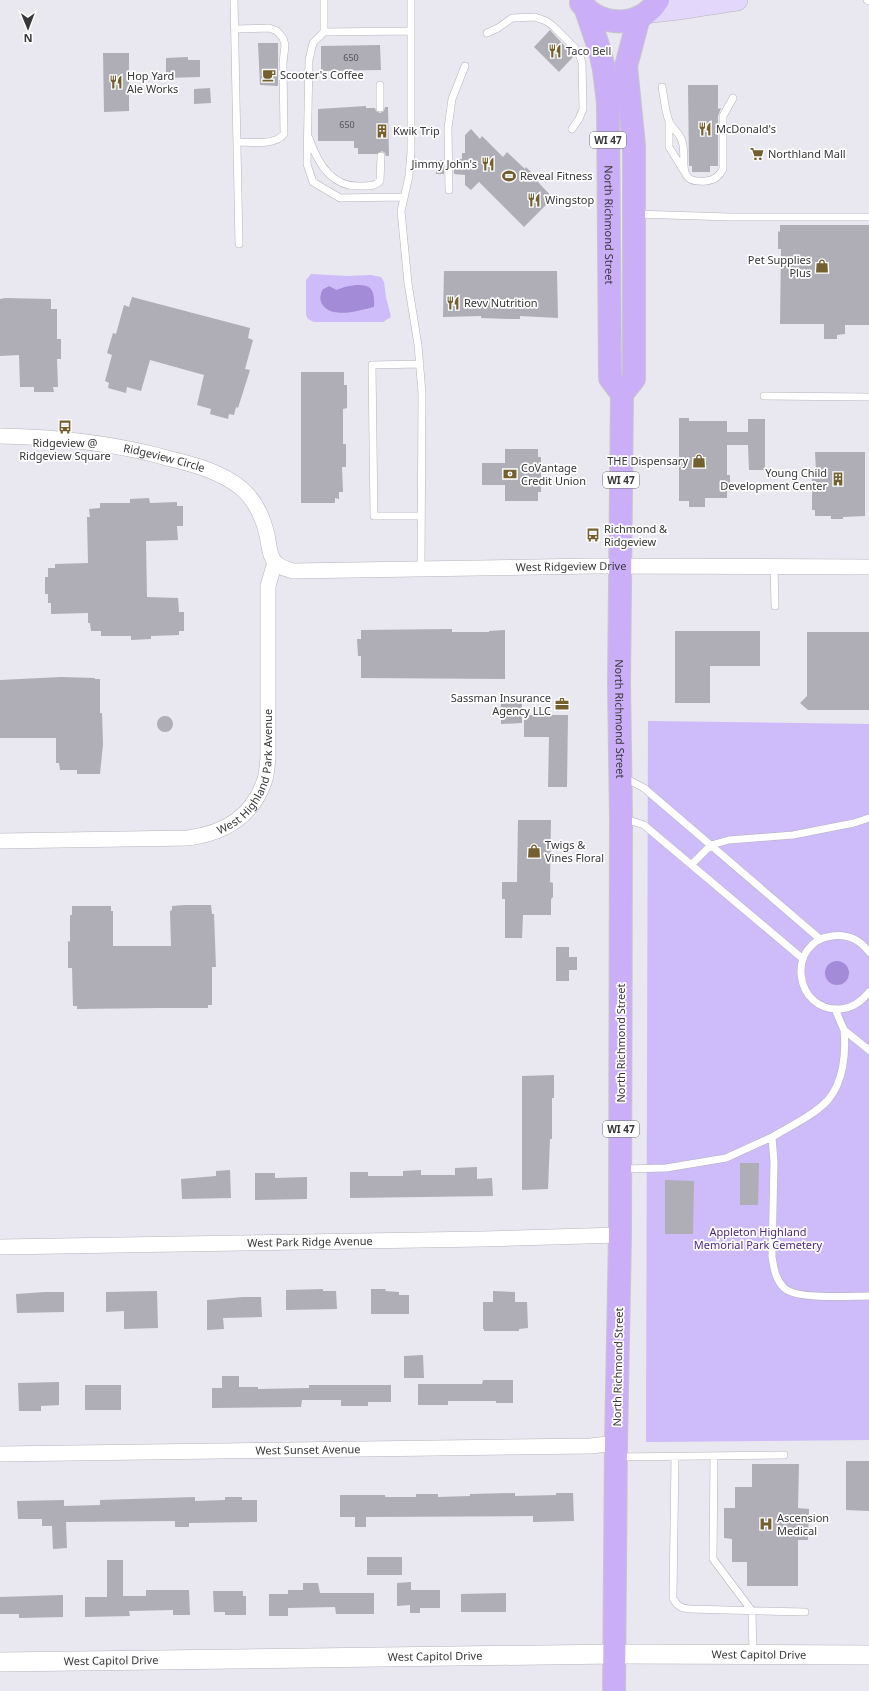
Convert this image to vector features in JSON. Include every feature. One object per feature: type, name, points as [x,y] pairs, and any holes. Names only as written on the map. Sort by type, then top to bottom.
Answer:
[{"type":"main road","points":[[582,4],[594,15],[610,20],[628,21],[648,10],[667,12],[737,0]]},
{"type":"main road","name":"North Richmond Street","points":[[582,4],[603,64],[608,103],[610,378],[622,394],[619,684],[621,817],[621,1169],[616,1450],[614,1691]]},
{"type":"main road","name":"WI 47","points":[[622,394],[634,379],[634,146],[626,66],[648,10]]},
{"type":"street","name":"Ridgeview Circle","points":[[0,436],[78,440],[125,447],[184,462],[206,469],[226,478],[241,488],[257,507],[264,525],[272,557],[275,562]]},
{"type":"street","name":"West Ridgeview Drive","points":[[275,562],[280,566],[293,571],[620,566],[869,567]]},
{"type":"street","name":"West Highland Park Avenue","points":[[0,840],[195,837],[225,829],[248,810],[256,798],[265,779],[268,758],[268,586],[275,562]]},
{"type":"street","name":"West Park Ridge Avenue","points":[[0,1247],[483,1239],[620,1235]]},
{"type":"street","name":"West Sunset Avenue","points":[[0,1454],[591,1446],[616,1450]]},
{"type":"street","name":"West Capitol Drive","points":[[0,1662],[614,1654],[869,1656]]},
{"type":"lane","points":[[234,0],[239,244]]},
{"type":"lane","points":[[324,0],[324,32]]},
{"type":"lane","points":[[410,0],[411,152],[409,176],[401,211],[408,283],[418,345],[422,393],[421,569]]},
{"type":"lane","points":[[487,33],[498,28],[512,18],[535,17],[546,21],[575,48],[582,63],[583,109],[572,129]]},
{"type":"lane","points":[[235,29],[269,28],[277,31],[283,38],[285,45],[283,63],[284,134],[279,140],[272,142],[237,142]]},
{"type":"lane","points":[[403,197],[340,198],[313,182],[307,164],[306,132],[309,60],[313,43],[324,32],[411,31]]},
{"type":"lane","points":[[449,190],[448,128],[452,99],[465,66]]},
{"type":"lane","points":[[380,85],[380,108]]},
{"type":"lane","points":[[662,87],[669,122],[669,147],[688,178],[705,181],[714,179],[723,169],[723,116],[733,98]]},
{"type":"lane","points":[[669,122],[682,141],[684,172]]},
{"type":"lane","points":[[306,132],[320,165],[332,177],[343,184],[355,186],[375,185],[380,181],[381,156]]},
{"type":"lane","points":[[634,214],[730,217],[869,217]]},
{"type":"lane","points":[[420,364],[372,365],[374,516],[421,516]]},
{"type":"lane","points":[[764,396],[869,397]]},
{"type":"lane","points":[[774,566],[775,606]]},
{"type":"lane","points":[[620,776],[644,788],[820,939]]},
{"type":"lane","points":[[621,817],[644,825],[803,959]]},
{"type":"lane","points":[[692,864],[712,845],[729,840],[793,835],[854,823],[869,818]]},
{"type":"lane","points":[[869,952],[862,944],[847,936],[838,935],[820,939],[807,951],[801,968],[801,978],[804,988],[816,1003],[825,1007],[846,1009],[856,1005],[865,998],[869,992]]},
{"type":"lane","points":[[621,1169],[666,1168],[726,1158],[772,1137],[813,1112],[828,1099],[838,1082],[844,1062],[844,1030],[835,1009]]},
{"type":"lane","points":[[844,1030],[869,1050]]},
{"type":"lane","points":[[772,1137],[774,1162],[772,1257],[774,1272],[778,1280],[785,1288],[796,1294],[869,1296]]},
{"type":"lane","points":[[616,1450],[675,1457],[784,1456]]},
{"type":"lane","points":[[714,1456],[713,1560],[752,1611],[753,1655]]},
{"type":"lane","points":[[675,1457],[673,1598],[677,1605],[682,1608],[805,1612]]},
{"type":"green space","points":[[311,274],[347,276],[371,275],[381,277],[384,282],[391,317],[383,322],[314,322],[308,319],[306,315],[306,280]],"holes":[[[329,286],[337,290],[371,289],[374,297],[374,307],[336,313],[321,301],[320,295],[323,289]]]},
{"type":"green space","name":"Appleton Highland Memorial Park Cemetery","points":[[648,721],[869,724],[869,1440],[646,1442]]},
{"type":"shaded area","points":[[354,285],[367,286],[373,292],[374,307],[346,313],[332,312],[322,304],[320,298],[323,289],[329,286],[337,290]]},
{"type":"shaded area","points":[[837,961],[845,965],[849,973],[845,981],[837,985],[829,981],[825,973],[829,965]]},
{"type":"building","name":"Taco Bell","points":[[550,30],[574,56],[559,72],[534,47]]},
{"type":"building","name":"Scooter's Coffee","points":[[258,43],[278,43],[278,86],[260,85]]},
{"type":"building","points":[[380,45],[381,70],[321,71],[321,46]]},
{"type":"building","name":"Hop Yard Ale Works","points":[[103,53],[129,53],[129,111],[104,112]]},
{"type":"building","points":[[188,57],[188,60],[200,60],[200,77],[166,78],[166,58]]},
{"type":"building","name":"McDonald's","points":[[688,85],[718,85],[718,109],[721,108],[718,116],[718,166],[710,166],[710,172],[692,172],[692,166],[689,166]]},
{"type":"building","points":[[210,88],[211,103],[194,104],[194,89]]},
{"type":"building","name":"Kwik Trip","points":[[366,106],[366,108],[375,108],[376,111],[380,113],[384,111],[385,107],[388,107],[389,156],[386,156],[382,151],[377,154],[358,154],[358,148],[354,148],[354,141],[318,141],[318,109]]},
{"type":"building","points":[[471,129],[480,139],[482,136],[503,157],[507,152],[525,169],[526,167],[539,180],[537,181],[553,198],[524,227],[479,182],[471,190],[465,185],[465,175],[454,174],[454,160],[462,159],[462,153],[465,153],[465,135]]},
{"type":"building","points":[[436,160],[444,160],[444,174],[436,174]]},
{"type":"building","points":[[780,225],[869,225],[869,325],[845,325],[845,334],[837,335],[837,339],[824,339],[824,324],[780,324],[781,249],[778,249],[778,231],[780,232]]},
{"type":"building","points":[[444,271],[557,271],[558,318],[520,316],[520,319],[481,318],[481,316],[443,317]]},
{"type":"building","points":[[132,297],[250,328],[248,338],[253,340],[245,369],[250,370],[238,408],[236,407],[234,415],[229,414],[228,419],[210,414],[211,409],[197,405],[204,375],[150,360],[141,391],[127,387],[126,393],[108,388],[109,383],[105,381],[112,355],[107,353],[113,333],[116,334],[124,305],[129,307]]},
{"type":"building","points":[[0,299],[51,299],[51,309],[57,309],[57,339],[61,339],[61,359],[57,359],[58,387],[53,387],[54,392],[34,392],[34,387],[20,387],[19,355],[0,356]]},
{"type":"building","points":[[301,372],[344,372],[344,385],[347,385],[347,408],[343,409],[343,444],[346,444],[346,467],[342,467],[343,492],[339,492],[339,499],[335,498],[335,503],[301,503]]},
{"type":"building","points":[[679,418],[689,418],[689,421],[727,421],[727,432],[748,432],[748,419],[765,419],[765,470],[749,470],[748,445],[727,445],[727,475],[730,475],[730,488],[727,488],[727,498],[705,498],[705,507],[689,507],[689,501],[679,501]]},
{"type":"building","name":"CoVantage Credit Union","points":[[505,449],[538,449],[538,457],[541,457],[541,492],[538,492],[538,501],[505,501],[505,485],[482,485],[482,463],[505,463]]},
{"type":"building","name":"Young Child Development Center","points":[[815,452],[865,452],[865,516],[831,519],[831,516],[815,516],[815,510],[812,510],[812,471],[816,471]]},
{"type":"building","points":[[149,498],[150,503],[177,502],[177,506],[183,506],[183,526],[177,526],[178,540],[146,541],[147,597],[178,598],[179,612],[184,612],[184,631],[179,631],[179,635],[151,636],[151,639],[131,640],[131,636],[101,636],[101,631],[91,631],[90,623],[88,623],[88,613],[51,614],[51,603],[48,603],[48,594],[45,594],[45,577],[48,577],[48,568],[55,568],[55,564],[88,563],[87,517],[90,517],[89,509],[100,508],[100,503],[130,503],[130,499]]},
{"type":"building","points":[[452,629],[452,632],[489,632],[505,630],[505,679],[361,678],[361,656],[358,656],[357,639],[361,639],[361,630]]},
{"type":"building","points":[[675,631],[760,631],[760,666],[710,666],[710,703],[675,703]]},
{"type":"building","points":[[807,632],[869,632],[869,710],[808,710],[800,703],[807,696]]},
{"type":"building","points":[[61,677],[100,679],[100,713],[102,713],[103,744],[100,774],[77,774],[77,770],[60,770],[59,763],[56,763],[56,738],[0,738],[0,680]]},
{"type":"building","points":[[501,695],[522,695],[522,723],[501,724]]},
{"type":"building","points":[[524,715],[568,715],[567,787],[548,787],[549,737],[524,737]]},
{"type":"building","points":[[162,716],[168,716],[173,721],[171,730],[168,732],[162,732],[157,727],[157,721]]},
{"type":"building","name":"Twigs & Vines Floral","points":[[518,820],[551,820],[550,882],[553,883],[553,897],[551,899],[551,915],[523,915],[522,938],[505,938],[505,899],[502,899],[502,882],[517,882]]},
{"type":"building","points":[[211,905],[212,914],[214,914],[216,967],[212,967],[212,1005],[208,1005],[208,1008],[77,1009],[77,1006],[73,1006],[72,968],[68,968],[68,941],[70,942],[70,915],[72,915],[72,906],[111,906],[111,911],[113,911],[113,946],[171,946],[170,911],[172,910],[172,906]]},
{"type":"building","points":[[556,947],[569,947],[569,957],[577,957],[577,970],[569,970],[569,981],[556,981]]},
{"type":"building","points":[[554,1075],[554,1098],[552,1098],[552,1139],[550,1139],[548,1189],[522,1190],[522,1076]]},
{"type":"building","points":[[740,1163],[759,1163],[758,1205],[740,1205]]},
{"type":"building","points":[[477,1167],[477,1179],[492,1178],[493,1196],[350,1198],[350,1172],[368,1172],[368,1176],[403,1176],[403,1171],[421,1170],[421,1175],[455,1175],[455,1168]]},
{"type":"building","points":[[230,1170],[231,1198],[182,1199],[181,1179],[216,1176],[216,1171]]},
{"type":"building","points":[[255,1173],[275,1173],[275,1178],[307,1177],[307,1199],[255,1200]]},
{"type":"building","points":[[665,1180],[694,1181],[693,1234],[665,1234]]},
{"type":"building","points":[[323,1289],[323,1291],[336,1291],[337,1309],[286,1310],[286,1290]]},
{"type":"building","points":[[371,1289],[386,1289],[385,1291],[399,1292],[399,1295],[409,1295],[409,1314],[371,1314]]},
{"type":"building","points":[[157,1291],[158,1328],[124,1329],[124,1311],[106,1312],[106,1292]]},
{"type":"building","points":[[493,1291],[515,1292],[515,1302],[527,1302],[528,1328],[519,1329],[519,1331],[484,1331],[483,1302],[493,1302]]},
{"type":"building","points":[[64,1292],[64,1312],[17,1313],[16,1294]]},
{"type":"building","points":[[261,1297],[262,1317],[223,1318],[224,1329],[207,1330],[207,1300]]},
{"type":"building","points":[[423,1355],[424,1378],[404,1378],[404,1356]]},
{"type":"building","points":[[222,1376],[239,1376],[239,1387],[258,1387],[258,1389],[309,1388],[309,1385],[391,1385],[391,1402],[368,1402],[368,1406],[341,1406],[341,1400],[302,1400],[301,1407],[212,1408],[212,1388],[222,1388]]},
{"type":"building","points":[[483,1380],[513,1380],[513,1403],[496,1403],[496,1401],[448,1401],[448,1405],[418,1405],[418,1384],[482,1384]]},
{"type":"building","points":[[59,1382],[59,1405],[41,1406],[41,1411],[19,1411],[18,1383]]},
{"type":"building","points":[[85,1385],[121,1385],[121,1410],[85,1410]]},
{"type":"building","points":[[846,1461],[869,1461],[869,1511],[846,1510]]},
{"type":"building","name":"Ascension Medical","points":[[752,1464],[799,1464],[798,1508],[809,1509],[808,1540],[798,1540],[798,1586],[747,1586],[747,1562],[732,1562],[732,1539],[724,1538],[724,1508],[735,1508],[735,1487],[752,1487]]},
{"type":"building","points":[[515,1493],[515,1496],[573,1493],[574,1521],[533,1522],[533,1516],[366,1517],[366,1527],[355,1527],[355,1517],[340,1517],[340,1495],[416,1497],[416,1494],[438,1494],[438,1497],[470,1496],[470,1494]]},
{"type":"building","points":[[195,1497],[195,1501],[225,1500],[225,1497],[242,1497],[242,1500],[257,1500],[257,1522],[189,1523],[189,1527],[175,1527],[175,1521],[66,1522],[67,1548],[53,1549],[52,1526],[42,1526],[42,1519],[18,1519],[17,1501],[64,1500],[64,1506],[100,1505],[100,1500]]},
{"type":"building","points":[[367,1557],[402,1557],[402,1575],[367,1575]]},
{"type":"building","points":[[107,1560],[123,1560],[123,1596],[146,1596],[146,1590],[189,1590],[190,1615],[173,1615],[173,1610],[129,1611],[130,1616],[85,1617],[85,1597],[107,1597]]},
{"type":"building","points":[[411,1582],[411,1590],[440,1590],[440,1608],[420,1608],[420,1613],[410,1613],[410,1605],[397,1606],[397,1583]]},
{"type":"building","points":[[303,1583],[318,1583],[320,1593],[374,1593],[374,1614],[336,1614],[335,1607],[288,1608],[288,1616],[269,1616],[269,1594],[288,1594],[288,1590],[303,1590]]},
{"type":"building","points":[[213,1591],[243,1591],[243,1596],[246,1596],[246,1615],[225,1615],[225,1612],[214,1612]]},
{"type":"building","points":[[506,1593],[506,1612],[461,1612],[461,1594]]},
{"type":"building","points":[[63,1595],[63,1617],[19,1618],[19,1614],[0,1614],[0,1597]]},
{"type":"place","name":"Taco Bell","points":[[555,51]]},
{"type":"place","name":"Scooter's Coffee","points":[[269,75]]},
{"type":"place","name":"Hop Yard Ale Works","points":[[116,82]]},
{"type":"place","name":"McDonald's","points":[[705,129]]},
{"type":"place","name":"Kwik Trip","points":[[382,131]]},
{"type":"place","name":"Northland Mall","points":[[757,154]]},
{"type":"place","name":"Jimmy John's","points":[[488,164]]},
{"type":"place","name":"Reveal Fitness","points":[[509,176]]},
{"type":"place","name":"Wingstop","points":[[534,200]]},
{"type":"place","name":"Pet Supplies Plus","points":[[822,266]]},
{"type":"place","name":"Revv Nutrition","points":[[453,303]]},
{"type":"place","name":"Ridgeview @ Ridgeview Square","points":[[65,427]]},
{"type":"place","name":"THE Dispensary","points":[[699,461]]},
{"type":"place","name":"CoVantage Credit Union","points":[[510,474]]},
{"type":"place","name":"Young Child Development Center","points":[[838,479]]},
{"type":"place","name":"Richmond & Ridgeview","points":[[593,535]]},
{"type":"place","name":"Sassman Insurance Agency LLC","points":[[562,704]]},
{"type":"place","name":"Twigs & Vines Floral","points":[[534,851]]},
{"type":"place","name":"Ascension Medical","points":[[766,1524]]}]
